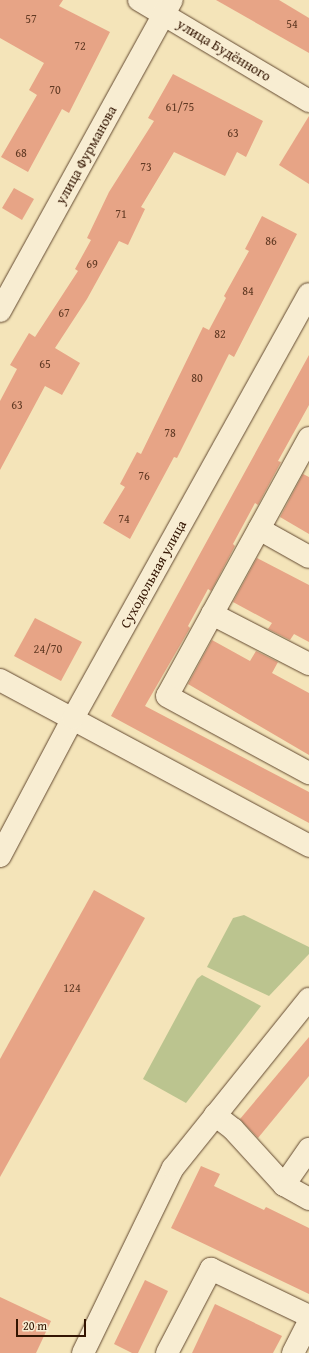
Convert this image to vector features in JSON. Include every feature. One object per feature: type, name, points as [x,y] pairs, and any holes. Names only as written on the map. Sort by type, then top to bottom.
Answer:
[{"type":"street","name":"улица Будённого","points":[[139,0],[168,7],[309,101]]},
{"type":"street","name":"улица Фурманова","points":[[0,311],[168,7]]},
{"type":"street","name":"Суходольная улица","points":[[0,856],[73,718],[309,294]]},
{"type":"street","points":[[306,449],[259,529],[167,696],[309,773]]},
{"type":"street","points":[[259,529],[309,557]]},
{"type":"street","points":[[212,614],[309,664]]},
{"type":"street","points":[[0,680],[309,846]]},
{"type":"street","points":[[83,1353],[173,1168],[309,999]]},
{"type":"street","points":[[215,1115],[233,1129],[284,1185],[309,1199]]},
{"type":"street","points":[[284,1185],[309,1149]]},
{"type":"street","points":[[167,1353],[211,1269],[309,1316]]},
{"type":"street","points":[[293,1353],[309,1321]]},
{"type":"green space","points":[[244,915],[309,947],[309,954],[269,996],[207,967],[233,918]]},
{"type":"green space","points":[[202,975],[261,1006],[186,1103],[143,1079],[197,979]]},
{"type":"building","points":[[0,0],[63,0],[59,6],[110,32],[69,113],[62,109],[28,172],[1,157],[37,95],[29,90],[44,63],[0,38]]},
{"type":"building","points":[[216,0],[279,0],[309,18],[309,53]]},
{"type":"building","points":[[173,74],[263,121],[246,157],[237,152],[225,176],[174,152],[141,207],[145,209],[128,245],[119,241],[87,299],[55,348],[80,363],[62,395],[45,386],[0,470],[0,401],[17,369],[10,365],[29,333],[35,337],[78,271],[75,269],[91,240],[87,238],[109,192],[154,121],[148,118]]},
{"type":"building","points":[[309,116],[309,184],[279,165]]},
{"type":"building","points":[[14,188],[34,199],[22,220],[2,208]]},
{"type":"building","points":[[262,216],[297,234],[234,357],[229,354],[177,458],[174,457],[130,539],[103,523],[125,487],[120,484],[137,452],[141,454],[203,327],[209,330],[226,298],[224,296],[249,251],[245,249]]},
{"type":"building","points":[[309,355],[309,405],[278,461],[281,462],[258,505],[255,503],[233,544],[235,546],[211,591],[208,589],[188,626],[190,628],[145,706],[309,792],[309,823],[111,716]]},
{"type":"building","points":[[303,474],[309,477],[309,534],[280,517]]},
{"type":"building","points":[[257,558],[309,585],[309,642],[294,634],[290,640],[268,629],[272,623],[233,602]]},
{"type":"building","points":[[35,618],[82,642],[61,681],[14,656]]},
{"type":"building","points":[[212,640],[250,661],[256,651],[278,662],[272,673],[309,693],[309,755],[188,684]]},
{"type":"building","points":[[94,890],[145,918],[0,1177],[0,1059]]},
{"type":"building","points":[[309,1037],[309,1076],[258,1138],[240,1119]]},
{"type":"building","points":[[201,1166],[220,1174],[214,1186],[264,1210],[266,1207],[309,1228],[309,1294],[171,1228]]},
{"type":"building","points":[[145,1280],[168,1291],[138,1353],[132,1353],[114,1344]]},
{"type":"building","points":[[0,1297],[51,1321],[36,1353],[0,1353]]},
{"type":"building","points":[[215,1304],[282,1336],[273,1353],[192,1353]]}]
